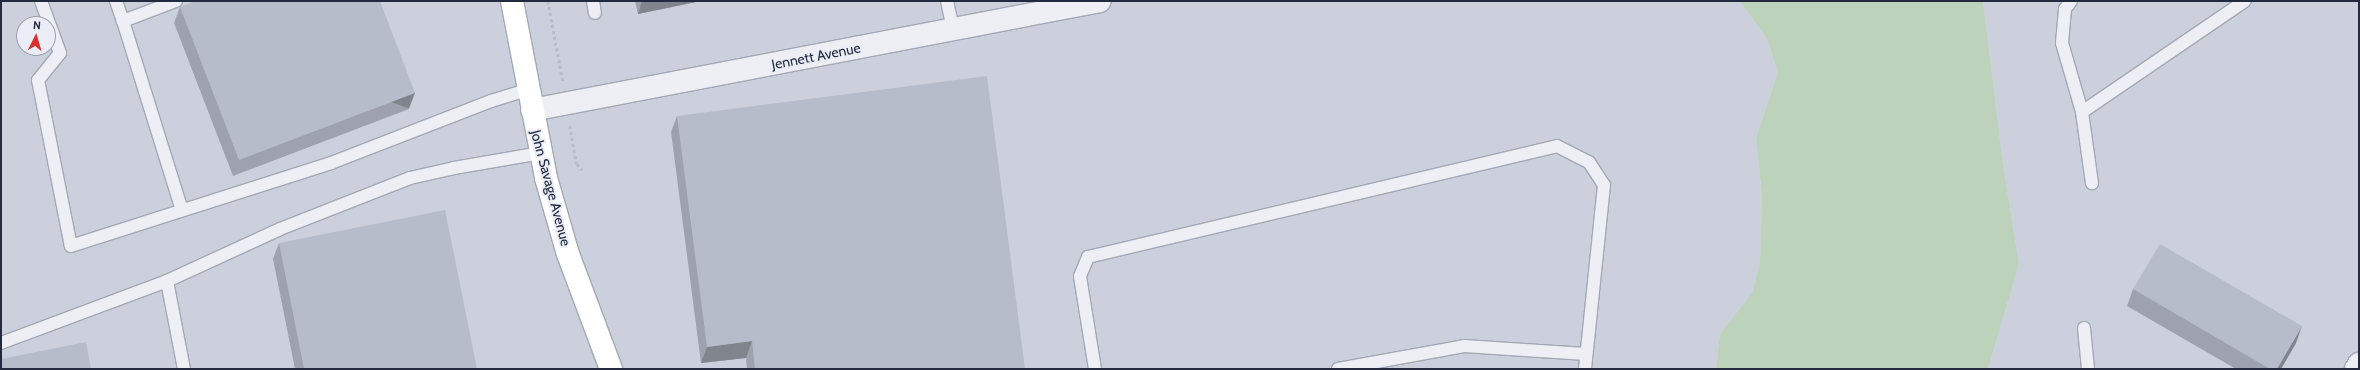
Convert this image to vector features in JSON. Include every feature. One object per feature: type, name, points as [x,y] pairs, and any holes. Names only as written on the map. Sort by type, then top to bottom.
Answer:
[{"type":"main road","name":"John Savage Avenue","points":[[512,1],[540,153],[568,254],[611,369]]},
{"type":"street","name":"Jennett Avenue","points":[[530,100],[953,30],[1100,1]]},
{"type":"street","points":[[2356,369],[2359,364]]},
{"type":"lane","points":[[41,1],[60,53],[38,80],[71,246],[331,163],[491,101],[530,100]]},
{"type":"lane","points":[[116,1],[182,210]]},
{"type":"lane","points":[[122,21],[176,1]]},
{"type":"lane","points":[[947,1],[953,30]]},
{"type":"lane","points":[[2071,1],[2065,9],[2062,43],[2082,112],[2092,183]]},
{"type":"lane","points":[[2082,112],[2245,1]]},
{"type":"lane","points":[[1095,369],[1080,276],[1088,257],[1558,146],[1589,162],[1604,185],[1585,369]]},
{"type":"lane","points":[[1,343],[167,281],[280,229],[410,178],[454,168],[540,153]]},
{"type":"lane","points":[[167,281],[184,369]]},
{"type":"lane","points":[[2084,328],[2088,369]]},
{"type":"lane","points":[[1338,369],[1464,346],[1586,354]]},
{"type":"shaded area","points":[[1,1],[1740,1],[1767,39],[1778,72],[1756,138],[1762,196],[1760,262],[1754,292],[1720,334],[1716,369],[1,369]]},
{"type":"shaded area","points":[[1983,1],[2359,1],[2359,369],[1988,369],[2019,264],[2003,164]]},
{"type":"green space","points":[[1740,1],[1983,1],[2003,164],[2019,264],[1988,369],[1716,369],[1720,334],[1753,292],[1760,262],[1762,196],[1756,138],[1778,72],[1767,39]]},
{"type":"building","points":[[195,1],[380,1],[415,93],[239,160],[180,7]]},
{"type":"building","points":[[987,76],[1025,369],[755,369],[752,341],[707,347],[677,116]]},
{"type":"building","points":[[445,210],[477,369],[304,369],[279,243]]},
{"type":"building","points":[[2160,244],[2302,326],[2277,369],[2270,369],[2133,289]]},
{"type":"building","points":[[86,342],[91,369],[1,369],[1,359]]}]
